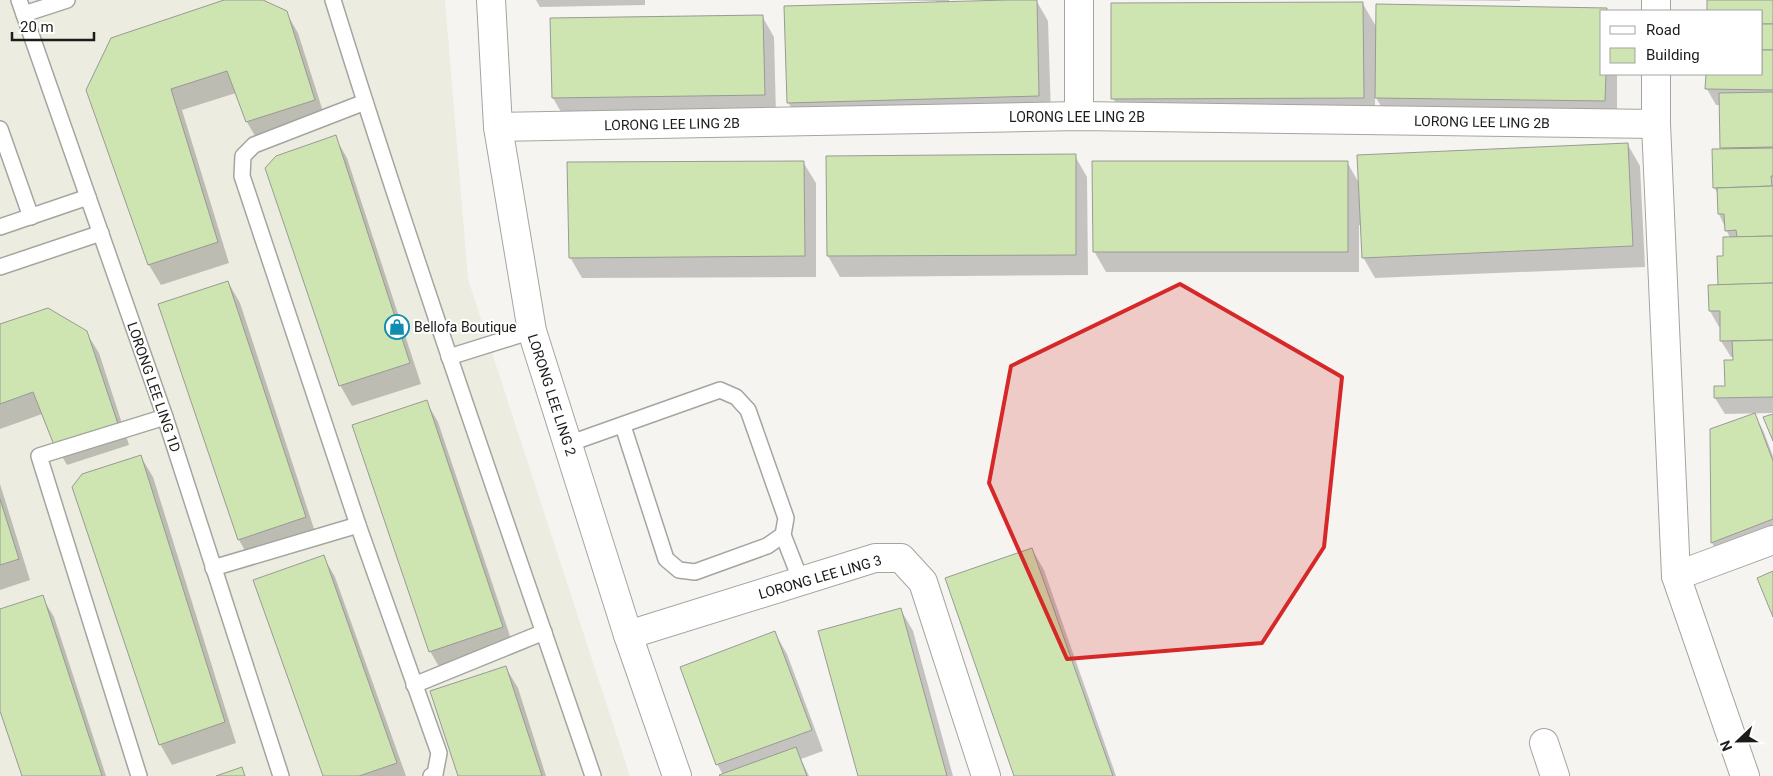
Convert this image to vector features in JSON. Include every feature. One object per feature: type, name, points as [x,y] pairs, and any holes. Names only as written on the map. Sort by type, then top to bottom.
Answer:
[{"type":"street","name":"LORONG LEE LING 2","points":[[491,0],[498,127],[532,331],[628,635],[677,776]]},
{"type":"street","points":[[1079,0],[1079,116]]},
{"type":"street","points":[[1656,75],[1656,124],[1676,576],[1745,776]]},
{"type":"street","name":"LORONG LEE LING 2B","points":[[498,127],[1079,116],[1656,124]]},
{"type":"street","points":[[1676,576],[1773,540]]},
{"type":"street","name":"LORONG LEE LING 3","points":[[628,635],[875,558],[901,558],[923,582],[986,776]]},
{"type":"street","points":[[1544,744],[1555,776]]},
{"type":"lane","points":[[22,7],[67,0]]},
{"type":"lane","points":[[333,0],[450,357],[593,776]]},
{"type":"lane","name":"LORONG LEE LING 1D","points":[[22,7],[165,417],[282,776]]},
{"type":"lane","points":[[365,102],[254,145],[244,156],[242,176],[358,525],[439,753],[435,774],[431,776]]},
{"type":"lane","points":[[0,130],[31,217]]},
{"type":"lane","points":[[0,227],[88,197]]},
{"type":"lane","points":[[0,268],[101,233]]},
{"type":"lane","points":[[450,357],[532,331]]},
{"type":"lane","points":[[568,444],[720,390],[736,398],[748,410],[766,459],[786,518],[783,535],[801,581]]},
{"type":"lane","points":[[140,776],[39,456],[165,417]]},
{"type":"lane","points":[[623,426],[666,559],[679,570],[695,572],[767,546],[783,535]]},
{"type":"lane","points":[[213,568],[358,525]]},
{"type":"lane","points":[[414,684],[544,632]]},
{"type":"highlighted area","points":[[1180,284],[1342,377],[1324,547],[1262,643],[1067,659],[989,483],[1011,366]]},
{"type":"shaded area","points":[[0,0],[445,0],[468,279],[630,776],[0,776]]},
{"type":"building","points":[[224,0],[263,0],[287,11],[315,100],[246,122],[227,71],[171,89],[218,242],[148,265],[86,90],[111,38]]},
{"type":"building","points":[[1037,0],[1039,96],[787,103],[784,6]]},
{"type":"building","points":[[1707,0],[1773,0],[1773,24],[1763,24],[1763,10],[1707,10]]},
{"type":"building","points":[[1363,2],[1364,98],[1111,99],[1111,3]]},
{"type":"building","points":[[1376,4],[1607,8],[1607,10],[1600,10],[1600,75],[1606,75],[1605,101],[1375,98]]},
{"type":"building","points":[[763,15],[765,95],[552,98],[550,18]]},
{"type":"building","points":[[1763,24],[1773,24],[1773,50],[1763,50]]},
{"type":"building","points":[[1763,50],[1773,50],[1773,90],[1705,89],[1706,75],[1763,75]]},
{"type":"building","points":[[1773,92],[1773,147],[1720,148],[1719,93]]},
{"type":"building","points":[[336,135],[410,363],[339,386],[265,168],[276,156]]},
{"type":"building","points":[[1628,143],[1633,246],[1362,258],[1357,155]]},
{"type":"building","points":[[1773,148],[1772,186],[1713,188],[1712,149]]},
{"type":"building","points":[[1076,154],[1076,255],[827,256],[826,156]]},
{"type":"building","points":[[804,161],[805,256],[569,258],[567,162]]},
{"type":"building","points":[[1092,161],[1348,161],[1348,252],[1093,252]]},
{"type":"building","points":[[1773,186],[1773,236],[1737,237],[1736,230],[1725,231],[1724,214],[1718,214],[1717,188]]},
{"type":"building","points":[[1773,236],[1773,283],[1718,285],[1717,256],[1723,256],[1723,237]]},
{"type":"building","points":[[228,281],[306,517],[238,540],[158,304]]},
{"type":"building","points":[[1773,283],[1773,340],[1720,341],[1720,311],[1709,311],[1708,285]]},
{"type":"building","points":[[48,308],[87,331],[118,424],[54,445],[33,392],[0,404],[0,324]]},
{"type":"building","points":[[1773,340],[1773,397],[1714,398],[1714,386],[1725,386],[1724,360],[1733,360],[1732,341]]},
{"type":"building","points":[[427,400],[503,627],[429,652],[352,425]]},
{"type":"building","points":[[1755,413],[1773,461],[1773,519],[1711,543],[1710,429]]},
{"type":"building","points":[[1773,414],[1773,441],[1763,417]]},
{"type":"building","points":[[141,455],[225,722],[159,745],[72,487],[82,474]]},
{"type":"building","points":[[0,499],[19,559],[0,565]]},
{"type":"building","points":[[1032,548],[1113,776],[1014,776],[945,578]]},
{"type":"building","points":[[324,555],[397,763],[359,776],[323,776],[253,580]]},
{"type":"building","points":[[1773,571],[1773,617],[1757,578]]},
{"type":"building","points":[[43,595],[102,776],[22,776],[0,711],[0,609]]},
{"type":"building","points":[[901,608],[947,776],[858,776],[818,631]]},
{"type":"building","points":[[775,631],[812,730],[716,765],[680,667]]},
{"type":"building","points":[[506,666],[542,776],[458,776],[430,691]]},
{"type":"building","points":[[796,747],[807,776],[719,775]]},
{"type":"building","points":[[242,767],[245,776],[216,776]]},
{"type":"place","name":"Bellofa Boutique","points":[[397,327]]}]
